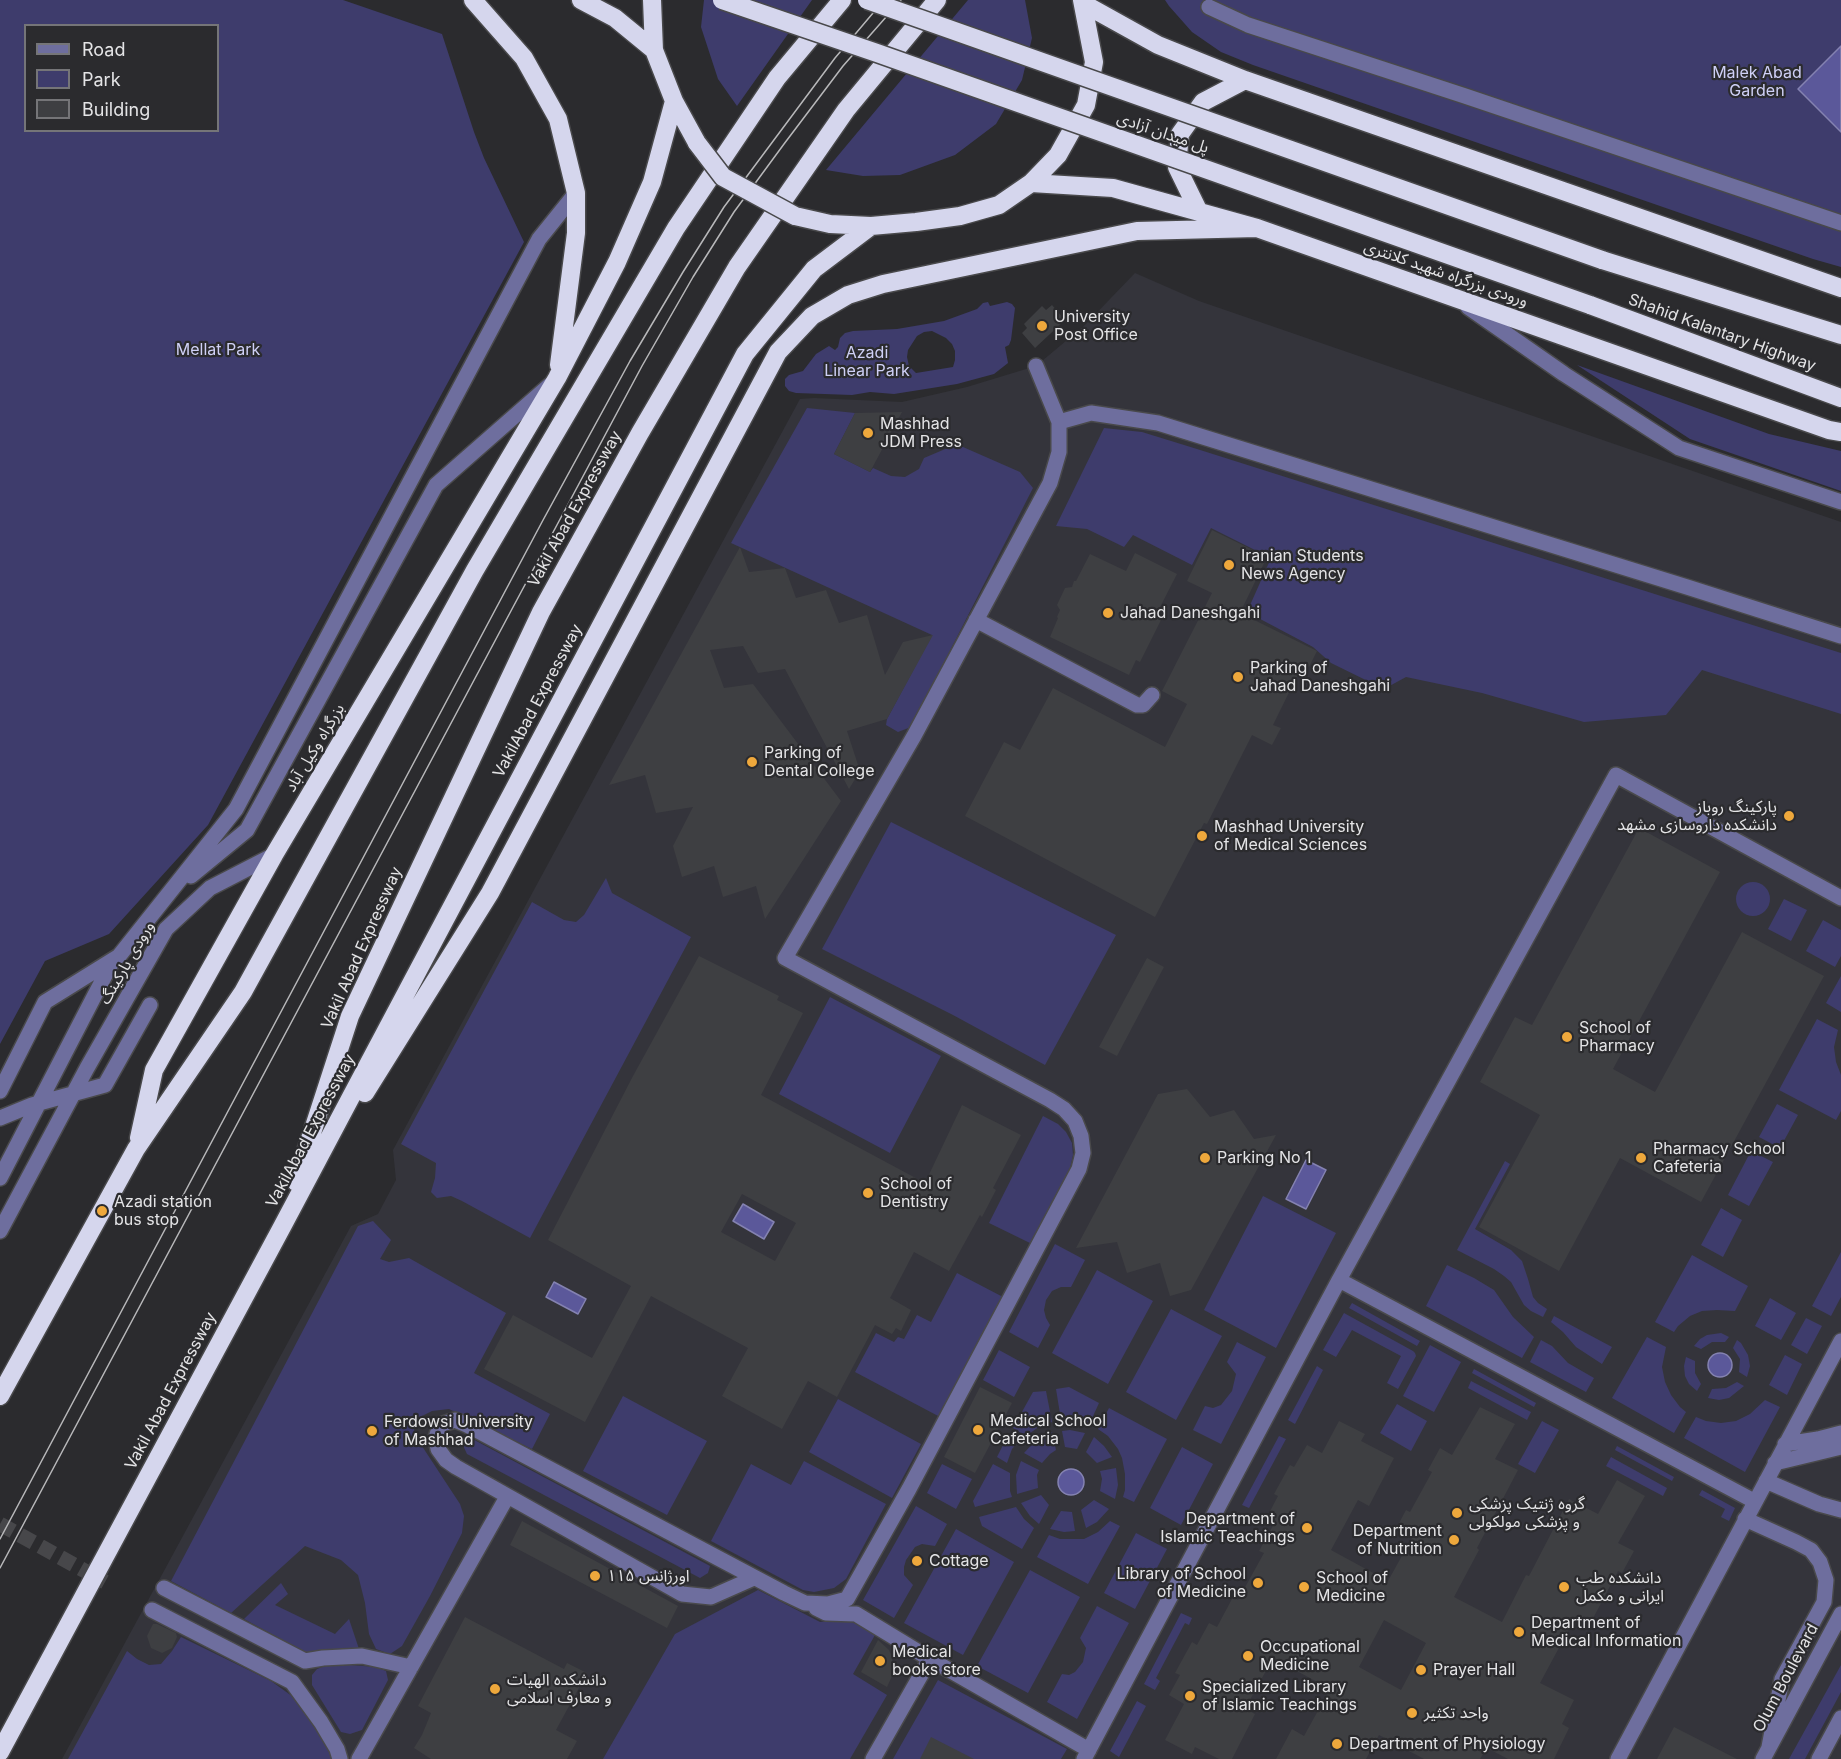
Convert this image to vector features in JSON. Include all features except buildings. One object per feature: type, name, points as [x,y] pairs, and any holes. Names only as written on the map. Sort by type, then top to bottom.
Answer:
[{"type":"highway","points":[[473,0],[524,58],[558,119],[576,193],[576,233],[557,378]]},
{"type":"highway","points":[[581,0],[615,18],[654,50]]},
{"type":"highway","points":[[652,0],[654,50],[674,101],[697,143],[723,177],[795,216],[830,224],[871,226],[960,216],[999,205],[1031,183],[1058,155],[1086,105],[1094,62],[1083,2]]},
{"type":"highway","name":"پل میدان آزادی","points":[[722,0],[1590,305]]},
{"type":"highway","points":[[0,1396],[136,1149],[243,992],[475,570],[676,228],[777,78],[842,0]]},
{"type":"highway","name":"پل میدان آزادی","points":[[867,0],[1602,260]]},
{"type":"highway","name":"Vakil Abad Expressway","points":[[0,1752],[282,1227],[350,1016],[536,622],[640,433],[738,267],[846,110],[937,0]]},
{"type":"highway","points":[[1083,2],[1158,45],[1245,80],[1841,288]]},
{"type":"highway","points":[[1198,210],[1177,167],[1180,134],[1203,102],[1245,80]]},
{"type":"highway","points":[[557,378],[617,262],[652,182],[674,101]]},
{"type":"highway","name":"ورودی بزرگراه شهید کلانتری","points":[[1031,183],[1113,188],[1257,228],[1818,426],[1841,432]]},
{"type":"highway","name":"VakilAbad Expressway","points":[[282,1227],[745,354],[814,269],[871,226]]},
{"type":"highway","points":[[282,1227],[490,893],[778,352],[812,316],[848,295],[883,284],[1137,231],[1257,228]]},
{"type":"highway","name":"Shahid Kalantary Highway","points":[[1602,260],[1841,335]]},
{"type":"highway","name":"Shahid Kalantary Highway","points":[[1590,305],[1841,398]]},
{"type":"highway","name":"بزرگراه وکیل آباد","points":[[136,1149],[154,1070],[274,855],[557,378]]},
{"type":"street","points":[[1209,7],[1248,26],[1465,96],[1841,223]]},
{"type":"street","points":[[0,1090],[45,1002],[119,956],[236,809],[539,238],[576,193]]},
{"type":"street","points":[[1456,298],[1564,374],[1679,448],[1841,502]]},
{"type":"street","points":[[1036,366],[1059,422],[1059,452],[1050,483],[914,736],[785,958],[1064,1109],[1075,1121],[1081,1136],[1083,1153],[1074,1179],[909,1489],[847,1599],[849,1606],[856,1614],[1087,1755],[1339,1280],[1616,775],[1841,898]]},
{"type":"street","points":[[0,1178],[110,965],[171,893],[248,830],[436,485],[557,378]]},
{"type":"street","points":[[1059,422],[1091,413],[1158,423],[1841,636]]},
{"type":"street","points":[[976,620],[1137,705],[1143,705],[1152,695]]},
{"type":"street","name":"ورودی پارکینگ","points":[[0,1231],[87,1068],[166,929],[210,888],[274,855]]},
{"type":"street","points":[[0,1119],[32,1104],[105,1085],[150,1005]]},
{"type":"street","points":[[0,1243],[79,1092]]},
{"type":"street","points":[[1339,1280],[1754,1501]]},
{"type":"street","points":[[1618,1759],[1841,1341]]},
{"type":"street","points":[[754,1578],[711,1597],[682,1594],[507,1497],[446,1460],[438,1449],[436,1438],[440,1425],[455,1420],[467,1425],[754,1578],[826,1613],[856,1614]]},
{"type":"street","points":[[1785,1444],[1841,1433]]},
{"type":"street","points":[[1775,1463],[1841,1448]]},
{"type":"street","points":[[1766,1481],[1819,1504],[1841,1510]]},
{"type":"street","points":[[359,1759],[507,1497]]},
{"type":"street","points":[[1745,1519],[1811,1550],[1820,1562],[1826,1580],[1824,1602],[1782,1679],[1766,1753]]},
{"type":"street","points":[[164,1588],[305,1661],[362,1656],[411,1667]]},
{"type":"street","points":[[805,1603],[828,1604],[847,1599]]},
{"type":"street","points":[[153,1610],[292,1682],[338,1749],[340,1759]]},
{"type":"street","name":"Olum Boulevard","points":[[1766,1753],[1841,1614]]},
{"type":"street","points":[[873,1759],[930,1659]]},
{"type":"street","points":[[292,1682],[305,1661]]},
{"type":"street","points":[[5,1759],[35,1686]]},
{"type":"street","points":[[1819,1759],[1841,1718]]},
{"type":"shaded area","points":[[1841,46],[1841,132],[1798,89]]},
{"type":"shaded area","name":"Mashhad University of Medical Sciences","points":[[1135,273],[1199,301],[1841,522],[1841,1759],[62,1759],[351,1226],[378,1214],[396,1180],[393,1150],[800,399],[902,402],[967,387],[1036,366],[1085,325]]},
{"type":"shaded area","points":[[1306,1160],[1326,1170],[1306,1209],[1286,1199]]},
{"type":"shaded area","points":[[743,1204],[774,1222],[764,1239],[733,1221]]},
{"type":"shaded area","points":[[554,1282],[586,1299],[578,1314],[546,1297]]},
{"type":"shaded area","points":[[1720,1353],[1729,1356],[1732,1365],[1729,1374],[1720,1377],[1711,1374],[1708,1365],[1711,1356]]},
{"type":"shaded area","points":[[1071,1469],[1080,1473],[1084,1482],[1080,1491],[1071,1495],[1062,1491],[1058,1482],[1062,1473]]},
{"type":"green space","name":"Mellat Park","points":[[0,0],[343,0],[442,34],[484,158],[524,242],[208,825],[109,934],[45,961],[0,1044]]},
{"type":"green space","points":[[704,0],[812,0],[737,106],[718,79],[701,27]]},
{"type":"green space","points":[[968,0],[1025,0],[1032,38],[1022,80],[996,124],[955,155],[900,175],[863,176],[826,170]]},
{"type":"green space","name":"Malek Abad Garden","points":[[1165,0],[1841,0],[1841,267],[1253,65],[1221,52],[1192,32]]},
{"type":"green space","name":"Azadi Linear Park","points":[[988,302],[990,306],[1007,302],[1015,308],[1011,340],[1005,347],[1008,363],[994,374],[957,384],[894,394],[796,393],[789,391],[785,386],[785,379],[789,375],[803,371],[816,354],[829,346],[835,350],[845,333],[897,329],[944,321],[977,309],[983,303]],"holes":[[[932,331],[946,338],[955,351],[953,367],[916,373],[909,366],[908,350],[917,336]]]},
{"type":"green space","points":[[1577,365],[1769,434],[1841,451],[1841,491],[1690,439]]},
{"type":"green space","points":[[807,408],[855,413],[834,454],[870,472],[873,468],[891,476],[905,477],[919,469],[924,458],[950,447],[963,447],[1020,472],[1033,488],[911,727],[898,732],[886,725],[887,719],[932,635],[731,543]]},
{"type":"green space","points":[[1104,428],[1142,432],[1841,653],[1841,714],[1702,670],[1666,715],[1584,722],[1482,693],[1406,677],[1384,689],[1331,663],[1313,647],[1247,612],[1271,558],[1211,528],[1192,565],[1133,535],[1124,547],[1087,529],[1056,526]]},
{"type":"green space","points":[[891,822],[1116,935],[1045,1065],[953,1015],[822,949]]},
{"type":"green space","points":[[606,878],[612,893],[691,937],[530,1238],[451,1196],[437,1198],[431,1192],[436,1163],[401,1144],[532,902],[564,920],[576,922],[584,915]]},
{"type":"green space","points":[[1753,882],[1765,887],[1770,899],[1765,911],[1753,916],[1741,911],[1736,899],[1741,887]]},
{"type":"green space","points":[[1784,899],[1807,910],[1791,941],[1768,929]]},
{"type":"green space","points":[[1823,920],[1841,930],[1841,956],[1835,967],[1806,951]]},
{"type":"green space","points":[[1841,976],[1841,1012],[1826,1003]]},
{"type":"green space","points":[[830,997],[941,1056],[890,1153],[779,1094]]},
{"type":"green space","points":[[1817,1019],[1838,1030],[1834,1047],[1841,1075],[1841,1111],[1836,1120],[1779,1090]]},
{"type":"green space","points":[[1777,1104],[1798,1115],[1780,1148],[1759,1137]]},
{"type":"green space","points":[[1043,1116],[1058,1124],[1066,1132],[1072,1143],[1073,1155],[1070,1169],[1032,1244],[989,1223]]},
{"type":"green space","points":[[1751,1151],[1773,1162],[1749,1206],[1728,1195]]},
{"type":"green space","points":[[1505,1161],[1510,1164],[1475,1229],[1511,1250],[1522,1261],[1533,1297],[1547,1309],[1543,1317],[1524,1305],[1511,1282],[1504,1276],[1457,1250]]},
{"type":"green space","points":[[1263,1196],[1336,1233],[1276,1348],[1204,1310]]},
{"type":"green space","points":[[1721,1208],[1742,1220],[1723,1257],[1701,1245]]},
{"type":"green space","points":[[373,1221],[391,1240],[380,1259],[389,1262],[409,1258],[506,1313],[474,1373],[550,1414],[532,1449],[449,1409],[432,1411],[420,1417],[413,1426],[416,1437],[460,1504],[464,1516],[462,1533],[430,1596],[402,1646],[390,1654],[376,1649],[369,1634],[358,1575],[341,1560],[305,1546],[231,1613],[171,1581],[358,1226]]},
{"type":"green space","points":[[1055,1244],[1085,1260],[1071,1287],[1061,1287],[1052,1291],[1046,1300],[1044,1310],[1050,1325],[1038,1348],[1009,1332]]},
{"type":"green space","points":[[1841,1252],[1841,1297],[1831,1316],[1812,1306]]},
{"type":"green space","points":[[1692,1255],[1748,1286],[1735,1311],[1702,1311],[1690,1316],[1674,1332],[1655,1322]]},
{"type":"green space","points":[[1447,1265],[1494,1290],[1513,1317],[1534,1337],[1522,1358],[1426,1306]]},
{"type":"green space","points":[[1097,1270],[1153,1301],[1108,1384],[1052,1353]]},
{"type":"green space","points":[[957,1273],[1003,1297],[940,1417],[855,1372],[876,1333],[894,1342],[898,1337],[904,1339],[917,1315],[931,1322]]},
{"type":"green space","points":[[1770,1298],[1796,1313],[1781,1340],[1755,1326]]},
{"type":"green space","points":[[1352,1303],[1420,1341],[1417,1346],[1349,1308]]},
{"type":"green space","points":[[1171,1309],[1222,1336],[1176,1420],[1126,1392]]},
{"type":"green space","points":[[1344,1313],[1415,1353],[1416,1356],[1398,1389],[1387,1383],[1401,1356],[1352,1330],[1336,1357],[1323,1350]]},
{"type":"green space","points":[[1554,1316],[1612,1347],[1602,1364],[1576,1347],[1551,1322]]},
{"type":"green space","points":[[1806,1318],[1822,1326],[1807,1354],[1791,1345]]},
{"type":"green space","points":[[1721,1333],[1729,1337],[1725,1342],[1712,1342],[1701,1349],[1694,1346],[1707,1335]]},
{"type":"green space","points":[[1647,1337],[1666,1347],[1662,1367],[1665,1382],[1671,1395],[1686,1412],[1674,1433],[1612,1398]]},
{"type":"green space","points":[[1541,1340],[1552,1346],[1568,1363],[1594,1378],[1586,1392],[1530,1362]]},
{"type":"green space","points":[[1737,1340],[1748,1355],[1750,1366],[1747,1377],[1739,1372],[1740,1359],[1733,1348]]},
{"type":"green space","points":[[1237,1342],[1266,1357],[1221,1444],[1193,1430],[1205,1406],[1213,1408],[1221,1405],[1232,1391],[1236,1374],[1227,1362]]},
{"type":"green space","points":[[1430,1345],[1461,1362],[1434,1412],[1403,1396]]},
{"type":"green space","points":[[999,1350],[1030,1367],[1014,1397],[983,1380]]},
{"type":"green space","points":[[1785,1355],[1802,1364],[1787,1395],[1769,1385]]},
{"type":"green space","points":[[1686,1357],[1695,1361],[1695,1373],[1701,1384],[1697,1391],[1689,1384],[1685,1376]]},
{"type":"green space","points":[[1317,1366],[1323,1370],[1295,1424],[1288,1420]]},
{"type":"green space","points":[[1474,1369],[1536,1403],[1534,1407],[1472,1373]]},
{"type":"green space","points":[[1471,1381],[1531,1412],[1527,1420],[1468,1388]]},
{"type":"green space","points":[[1737,1382],[1744,1386],[1729,1398],[1719,1400],[1708,1398],[1712,1389],[1726,1388]]},
{"type":"green space","points":[[1069,1387],[1099,1403],[1089,1425],[1077,1420],[1061,1420],[1056,1389]]},
{"type":"green space","points":[[1046,1391],[1052,1422],[1040,1426],[1026,1436],[1013,1428],[1033,1392]]},
{"type":"green space","points":[[623,1396],[707,1441],[667,1515],[583,1471]]},
{"type":"green space","points":[[838,1399],[921,1444],[892,1498],[809,1452]]},
{"type":"green space","points":[[1765,1400],[1780,1407],[1745,1472],[1684,1438],[1696,1417],[1721,1423],[1736,1421],[1750,1414]]},
{"type":"green space","points":[[1397,1404],[1427,1421],[1411,1451],[1380,1433]]},
{"type":"green space","points":[[1109,1408],[1167,1439],[1134,1502],[1123,1497],[1125,1474],[1118,1449],[1108,1436],[1098,1429]]},
{"type":"green space","points":[[1542,1421],[1559,1430],[1535,1473],[1518,1464]]},
{"type":"green space","points":[[1062,1431],[1085,1433],[1077,1449],[1065,1447]]},
{"type":"green space","points":[[1052,1432],[1056,1450],[1042,1463],[1024,1453],[1037,1439]]},
{"type":"green space","points":[[465,1435],[710,1566],[708,1573],[700,1578],[467,1454],[461,1441]]},
{"type":"green space","points":[[1008,1435],[1019,1441],[1012,1449],[1007,1463],[997,1457]]},
{"type":"green space","points":[[1279,1436],[1286,1439],[1249,1508],[1242,1505]]},
{"type":"green space","points":[[1094,1437],[1112,1457],[1097,1463],[1086,1452]]},
{"type":"green space","points":[[1617,1446],[1674,1477],[1672,1481],[1615,1450]]},
{"type":"green space","points":[[1182,1447],[1213,1464],[1181,1525],[1150,1508]]},
{"type":"green space","points":[[1611,1457],[1667,1488],[1663,1496],[1606,1466]]},
{"type":"green space","points":[[804,1461],[886,1504],[846,1579],[834,1588],[814,1592],[803,1590],[711,1541],[751,1464],[791,1485]]},
{"type":"green space","points":[[1021,1461],[1039,1470],[1038,1488],[1017,1494],[1016,1475]]},
{"type":"green space","points":[[942,1464],[972,1479],[956,1509],[927,1493]]},
{"type":"green space","points":[[993,1464],[1010,1473],[1012,1497],[975,1507],[973,1501]]},
{"type":"green space","points":[[1116,1468],[1118,1485],[1115,1499],[1100,1491],[1102,1479],[1100,1471]]},
{"type":"green space","points":[[1702,1490],[1735,1508],[1729,1521],[1721,1517],[1725,1509],[1699,1495]]},
{"type":"green space","points":[[1041,1495],[1049,1505],[1039,1524],[1021,1503]]},
{"type":"green space","points":[[1094,1500],[1109,1509],[1097,1522],[1086,1528],[1081,1510]]},
{"type":"green space","points":[[916,1506],[947,1524],[935,1546],[922,1544],[915,1547],[906,1560],[904,1575],[913,1585],[894,1618],[863,1600]]},
{"type":"green space","points":[[1016,1507],[1034,1528],[1022,1549],[982,1526],[979,1517]]},
{"type":"green space","points":[[1061,1511],[1072,1512],[1075,1531],[1064,1532],[1050,1529]]},
{"type":"green space","points":[[1110,1521],[1120,1526],[1088,1584],[1037,1557],[1049,1535],[1060,1539],[1084,1539],[1098,1532]]},
{"type":"green space","points":[[956,1529],[1014,1562],[963,1655],[904,1623]]},
{"type":"green space","points":[[1136,1533],[1167,1549],[1135,1609],[1104,1593]]},
{"type":"green space","points":[[1030,1570],[1080,1597],[1028,1693],[977,1666]]},
{"type":"green space","points":[[281,1583],[288,1594],[275,1605],[335,1634],[349,1619],[359,1649],[310,1655],[244,1619]]},
{"type":"green space","points":[[758,1590],[820,1622],[849,1619],[875,1635],[853,1674],[887,1695],[850,1759],[603,1759],[675,1634]]},
{"type":"green space","points":[[1097,1606],[1129,1623],[1077,1719],[1047,1702],[1062,1674],[1069,1675],[1075,1672],[1083,1662],[1086,1648],[1080,1638]]},
{"type":"green space","points":[[1181,1613],[1192,1618],[1189,1625],[1185,1623],[1156,1678],[1160,1681],[1155,1690],[1144,1684]]},
{"type":"green space","points":[[181,1637],[271,1681],[296,1699],[335,1759],[68,1759],[127,1651],[149,1665],[161,1664]]},
{"type":"green space","points":[[1841,1665],[1841,1692],[1805,1759],[1789,1759]]},
{"type":"green space","points":[[325,1666],[376,1667],[386,1671],[388,1680],[362,1730],[350,1734],[341,1732],[312,1685],[312,1675],[317,1669]]},
{"type":"green space","points":[[938,1680],[1067,1749],[1061,1759],[893,1759]]},
{"type":"green space","points":[[1137,1701],[1146,1706],[1119,1757],[1110,1751]]},
{"type":"tunnel","points":[[0,1524],[105,1582]]},
{"type":"tram line","points":[[0,1539],[630,361],[724,207],[835,58],[884,0]]},
{"type":"tram line","points":[[0,1568],[642,366],[693,277],[734,212],[784,144],[843,66],[901,0]]},
{"type":"place","name":"University Post Office","points":[[1042,326]]},
{"type":"place","name":"Mashhad JDM Press","points":[[868,433]]},
{"type":"place","name":"Iranian Students News Agency","points":[[1229,565]]},
{"type":"place","name":"Jahad Daneshgahi","points":[[1108,613]]},
{"type":"place","name":"Parking of Jahad Daneshgahi","points":[[1238,677]]},
{"type":"place","name":"Parking of Dental College","points":[[752,762]]},
{"type":"place","name":"پارکینگ روباز دانشکده داروسازی مشهد","points":[[1789,816]]},
{"type":"place","name":"Mashhad University of Medical Sciences","points":[[1202,836]]},
{"type":"place","name":"School of Pharmacy","points":[[1567,1037]]},
{"type":"place","name":"Parking No 1","points":[[1205,1158]]},
{"type":"place","name":"Pharmacy School Cafeteria","points":[[1641,1158]]},
{"type":"place","name":"School of Dentistry","points":[[868,1193]]},
{"type":"place","name":"Azadi station bus stop","points":[[102,1211]]},
{"type":"place","name":"Medical School Cafeteria","points":[[978,1430]]},
{"type":"place","name":"Ferdowsi University of Mashhad","points":[[372,1431]]},
{"type":"place","name":"گروه ژنتیک پزشکی و پزشکی مولکولی","points":[[1457,1513]]},
{"type":"place","name":"Department of Islamic Teachings","points":[[1307,1528]]},
{"type":"place","name":"Department of Nutrition","points":[[1454,1540]]},
{"type":"place","name":"Cottage","points":[[917,1561]]},
{"type":"place","name":"اورژانس ۱۱۵","points":[[595,1576]]},
{"type":"place","name":"Library of School of Medicine","points":[[1258,1583]]},
{"type":"place","name":"School of Medicine","points":[[1304,1587]]},
{"type":"place","name":"دانشکده طب ایرانی و مکمل","points":[[1564,1587]]},
{"type":"place","name":"Department of Medical Information","points":[[1519,1632]]},
{"type":"place","name":"Occupational Medicine","points":[[1248,1656]]},
{"type":"place","name":"Medical books store","points":[[880,1661]]},
{"type":"place","name":"Prayer Hall","points":[[1421,1670]]},
{"type":"place","name":"دانشکده الهیات و معارف اسلامی","points":[[495,1689]]},
{"type":"place","name":"Specialized Library of Islamic Teachings","points":[[1190,1696]]},
{"type":"place","name":"واحد تکثیر","points":[[1412,1713]]},
{"type":"place","name":"Department of Physiology","points":[[1337,1744]]}]
